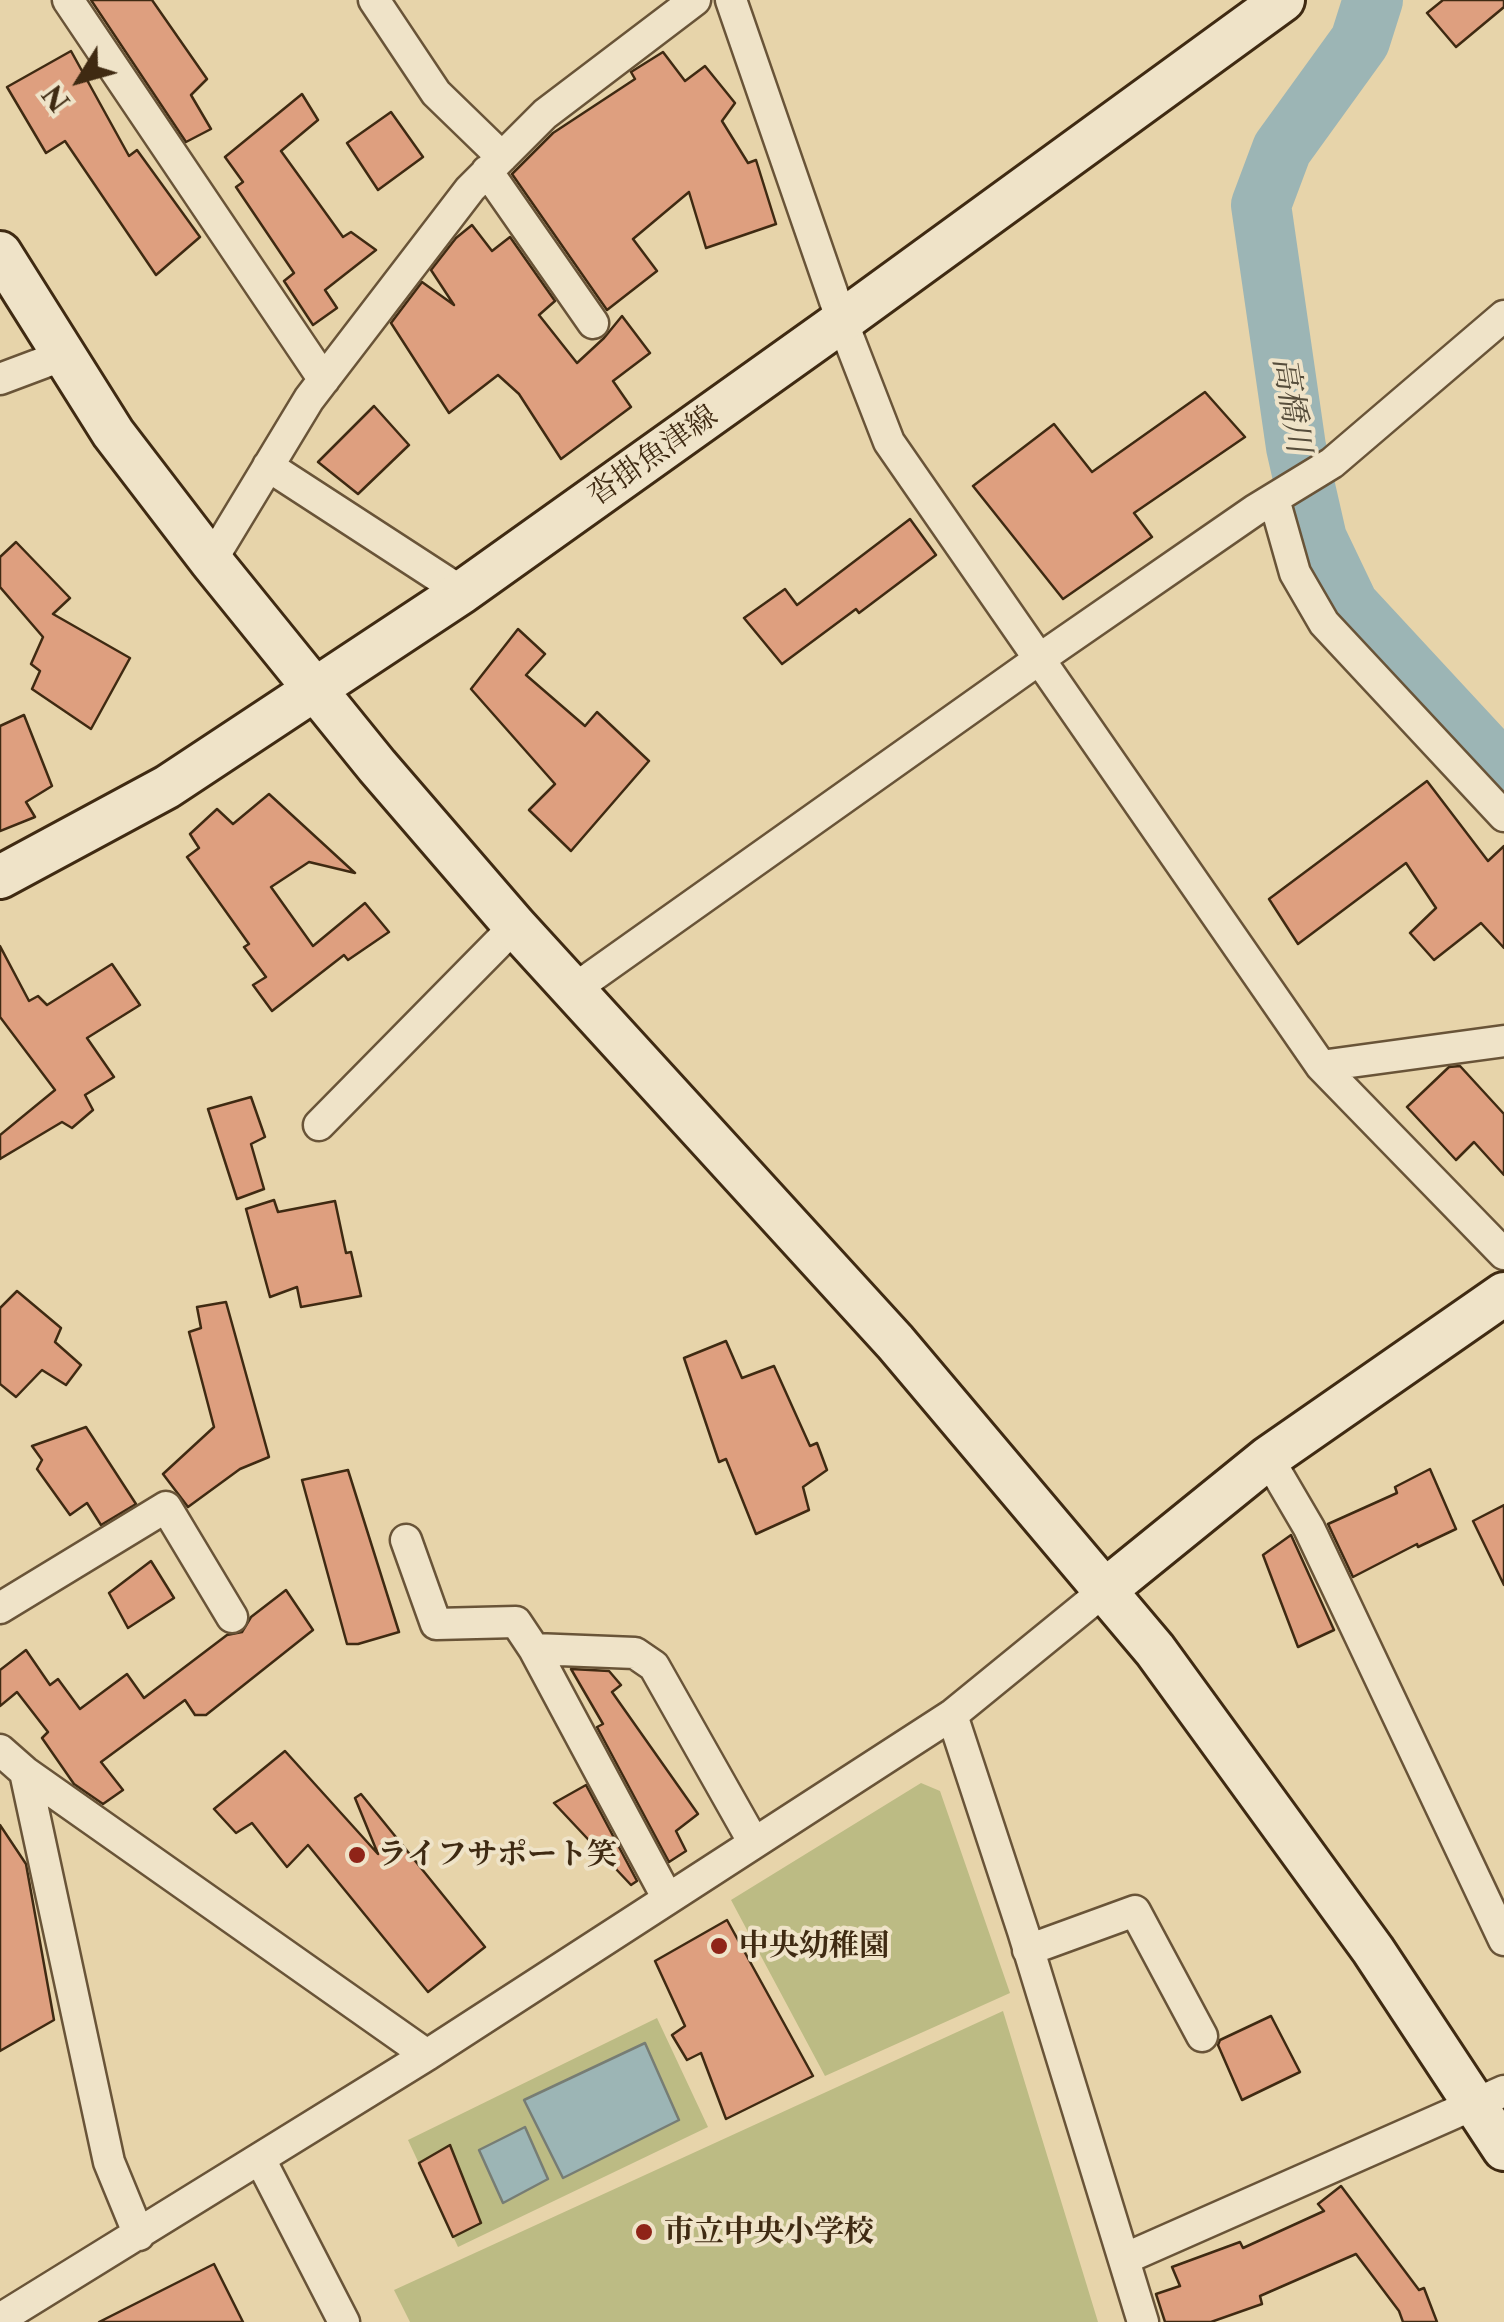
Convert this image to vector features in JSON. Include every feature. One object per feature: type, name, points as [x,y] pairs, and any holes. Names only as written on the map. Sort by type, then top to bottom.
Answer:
[{"type":"street","points":[[68,0],[324,380]]},
{"type":"street","points":[[374,0],[436,93],[494,164],[593,323]]},
{"type":"street","points":[[211,561],[324,380],[470,188],[545,114],[696,0]]},
{"type":"street","points":[[732,0],[842,321],[889,442],[1320,1066],[1504,1254]]},
{"type":"street","name":"沓掛魚津線","points":[[0,877],[167,787],[462,592],[1283,0]]},
{"type":"street","points":[[0,253],[113,433],[315,690],[515,926],[895,1342],[1155,1650],[1372,1950],[1490,2097],[1504,2149]]},
{"type":"street","points":[[574,990],[1038,660],[1332,463],[1499,331]]},
{"type":"street","points":[[0,379],[64,355]]},
{"type":"street","points":[[268,466],[462,592]]},
{"type":"street","points":[[1274,499],[1295,573],[1324,624],[1504,816]]},
{"type":"street","points":[[319,1125],[515,926]]},
{"type":"street","points":[[1320,1066],[1504,1041]]},
{"type":"street","points":[[0,2319],[428,2054],[952,1715],[1268,1458],[1504,1294]]},
{"type":"street","points":[[1268,1458],[1309,1528],[1504,1940]]},
{"type":"street","points":[[0,1608],[166,1507],[232,1616]]},
{"type":"street","points":[[406,1540],[436,1624],[516,1622],[668,1899]]},
{"type":"street","points":[[534,1650],[636,1653],[654,1666],[754,1843]]},
{"type":"street","points":[[952,1715],[1142,2322]]},
{"type":"street","points":[[0,1750],[25,1772],[428,2054]]},
{"type":"street","points":[[25,1772],[108,2162],[139,2235]]},
{"type":"street","points":[[1028,1950],[1135,1911],[1202,2036]]},
{"type":"street","points":[[1124,2258],[1490,2097]]},
{"type":"street","points":[[260,2159],[344,2322]]},
{"type":"shaded area","points":[[921,1783],[940,1791],[1010,1993],[825,2076],[731,1900]]},
{"type":"shaded area","points":[[1003,2011],[1098,2322],[410,2322],[394,2290]]},
{"type":"shaded area","points":[[657,2018],[708,2127],[458,2247],[408,2140]]},
{"type":"water","points":[[645,2043],[679,2120],[563,2178],[524,2100]]},
{"type":"water","points":[[525,2127],[548,2179],[503,2203],[479,2150]]},
{"type":"building","points":[[91,0],[152,0],[207,79],[191,95],[211,129],[186,142]]},
{"type":"building","points":[[1443,0],[1504,0],[1504,7],[1456,47],[1427,13]]},
{"type":"building","points":[[71,51],[129,156],[137,150],[200,237],[156,275],[65,141],[46,153],[7,87]]},
{"type":"building","points":[[663,52],[685,81],[705,66],[735,103],[722,121],[748,163],[756,160],[776,224],[706,248],[689,192],[633,239],[657,271],[607,310],[512,174],[553,133],[635,79],[631,72]]},
{"type":"building","points":[[302,94],[318,120],[281,151],[343,237],[351,232],[376,250],[325,290],[337,308],[313,325],[284,281],[294,273],[236,187],[243,182],[225,157]]},
{"type":"building","points":[[391,112],[423,157],[378,190],[347,143]]},
{"type":"building","points":[[472,225],[492,251],[510,237],[555,301],[539,315],[577,363],[622,316],[650,353],[613,381],[631,407],[561,459],[519,394],[498,375],[449,413],[391,323],[422,282],[454,305],[431,270],[456,238]]},
{"type":"building","points":[[1205,392],[1245,437],[1134,513],[1152,537],[1063,599],[973,486],[1054,424],[1092,472]]},
{"type":"building","points":[[374,406],[409,445],[358,494],[318,462]]},
{"type":"building","points":[[910,519],[936,555],[782,664],[744,618],[785,589],[797,605]]},
{"type":"building","points":[[16,542],[70,598],[53,614],[130,658],[91,729],[32,689],[40,671],[31,664],[43,637],[0,587],[0,557]]},
{"type":"building","points":[[518,629],[545,654],[526,675],[585,726],[597,712],[649,761],[571,851],[529,810],[555,784],[471,689]]},
{"type":"building","points":[[24,715],[52,786],[26,802],[35,817],[0,831],[0,726]]},
{"type":"building","points":[[1427,781],[1488,861],[1504,846],[1504,948],[1481,923],[1434,960],[1410,933],[1436,908],[1406,863],[1298,944],[1269,899]]},
{"type":"building","points":[[269,794],[355,873],[309,862],[271,887],[313,946],[365,903],[389,932],[348,960],[344,955],[272,1011],[253,985],[266,977],[244,947],[249,944],[187,857],[199,848],[190,834],[217,809],[233,824]]},
{"type":"building","points":[[0,946],[29,1001],[38,996],[47,1005],[112,964],[140,1005],[87,1038],[114,1077],[85,1095],[93,1110],[72,1128],[62,1122],[0,1159],[0,1135],[55,1090],[0,1017]]},
{"type":"building","points":[[1460,1066],[1504,1114],[1504,1175],[1474,1142],[1456,1160],[1407,1107],[1449,1067]]},
{"type":"building","points":[[251,1097],[265,1137],[251,1144],[264,1189],[237,1199],[208,1109]]},
{"type":"building","points":[[274,1200],[278,1212],[335,1201],[346,1253],[351,1252],[361,1296],[301,1307],[297,1287],[270,1297],[246,1209]]},
{"type":"building","points":[[17,1291],[61,1328],[55,1342],[81,1365],[66,1385],[42,1370],[16,1397],[0,1384],[0,1308]]},
{"type":"building","points":[[226,1302],[269,1457],[240,1469],[188,1507],[163,1474],[214,1427],[189,1332],[201,1328],[197,1307]]},
{"type":"building","points":[[726,1341],[742,1378],[774,1366],[810,1446],[817,1443],[827,1470],[803,1487],[809,1510],[756,1534],[726,1459],[719,1462],[684,1358]]},
{"type":"building","points":[[86,1427],[136,1504],[101,1525],[87,1503],[70,1515],[37,1469],[42,1460],[32,1446]]},
{"type":"building","points":[[1430,1469],[1456,1529],[1353,1577],[1328,1524],[1397,1493],[1395,1487]]},
{"type":"building","points":[[348,1470],[399,1632],[358,1644],[347,1644],[302,1480]]},
{"type":"building","points":[[1504,1505],[1504,1585],[1473,1521]]},
{"type":"building","points":[[1291,1535],[1334,1630],[1298,1647],[1263,1555]]},
{"type":"building","points":[[151,1561],[174,1598],[128,1628],[109,1593]]},
{"type":"building","points":[[286,1590],[313,1630],[206,1715],[195,1715],[185,1700],[101,1762],[123,1790],[103,1804],[74,1784],[42,1738],[48,1732],[17,1692],[0,1706],[0,1670],[26,1650],[50,1685],[58,1679],[80,1709],[127,1674],[144,1698],[227,1635],[242,1632],[251,1617]]},
{"type":"building","points":[[571,1669],[609,1671],[621,1685],[612,1692],[698,1814],[676,1831],[686,1851],[669,1862],[597,1727],[603,1724]]},
{"type":"building","points":[[285,1751],[378,1854],[355,1798],[361,1794],[485,1947],[428,1992],[308,1845],[287,1867],[252,1823],[236,1833],[214,1809]]},
{"type":"building","points":[[586,1785],[637,1881],[631,1885],[554,1803]]},
{"type":"building","points":[[0,1825],[26,1864],[54,2020],[0,2051]]},
{"type":"building","points":[[727,1920],[813,2076],[726,2119],[701,2053],[687,2060],[672,2035],[685,2026],[655,1961]]},
{"type":"building","points":[[1271,2016],[1300,2072],[1242,2100],[1218,2045],[1220,2040]]},
{"type":"building","points":[[450,2145],[481,2223],[453,2237],[419,2163]]},
{"type":"building","points":[[1341,2186],[1419,2290],[1424,2288],[1437,2322],[1403,2322],[1356,2254],[1260,2296],[1262,2304],[1211,2322],[1165,2322],[1156,2294],[1180,2286],[1172,2267],[1240,2242],[1243,2248],[1324,2211],[1318,2204]]},
{"type":"building","points":[[214,2264],[243,2322],[99,2322]]},
{"type":"waterway","name":"高橋川","points":[[1373,0],[1360,41],[1282,149],[1261,205],[1296,447],[1317,539],[1349,606],[1504,773]]},
{"type":"place","name":"ライフサポート笑","points":[[357,1855]]},
{"type":"place","name":"中央幼稚園","points":[[719,1946]]},
{"type":"place","name":"市立中央小学校","points":[[644,2232]]}]
